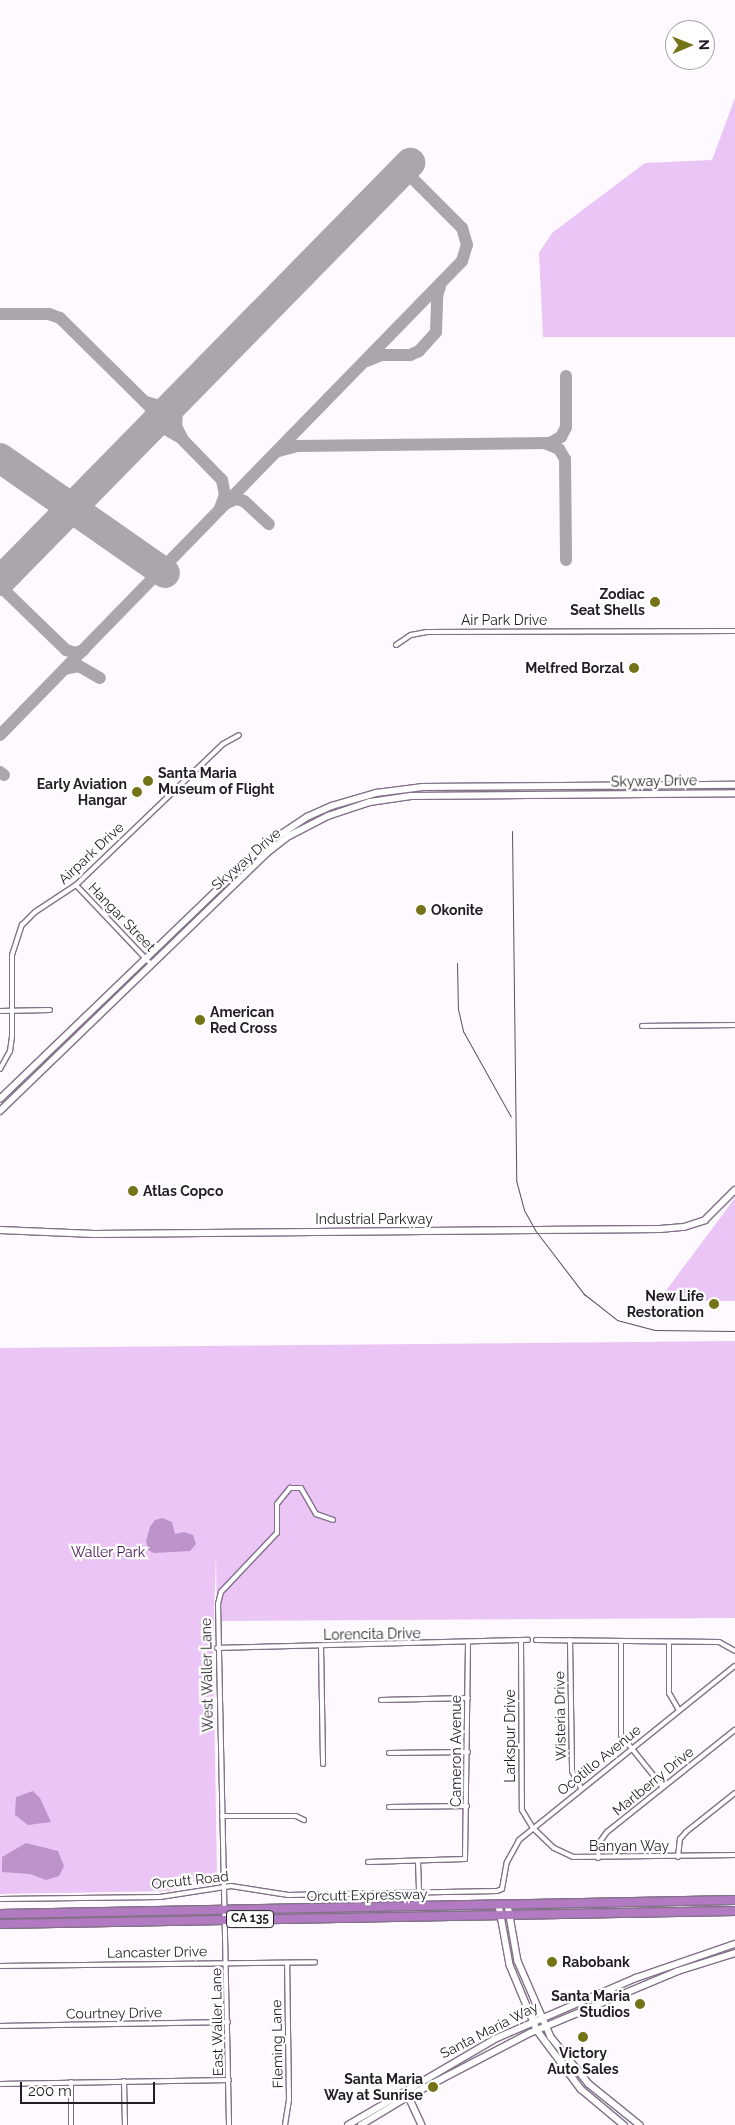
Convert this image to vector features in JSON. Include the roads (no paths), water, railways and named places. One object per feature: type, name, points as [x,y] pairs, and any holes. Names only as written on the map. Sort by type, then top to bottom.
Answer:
[{"type":"highway","name":"Orcutt Expressway","points":[[0,1914],[735,1900]]},
{"type":"highway","name":"Orcutt Expressway","points":[[0,1924],[735,1911]]},
{"type":"main road","name":"Skyway Drive","points":[[0,1099],[262,847],[307,817],[352,798],[423,787],[735,785]]},
{"type":"main road","name":"Skyway Drive","points":[[0,1111],[267,853],[306,826],[355,806],[420,796],[735,793]]},
{"type":"main road","name":"Industrial Parkway","points":[[0,1230],[105,1234],[660,1229],[684,1227],[705,1220],[735,1190]]},
{"type":"main road","points":[[499,1905],[510,1965],[537,2030],[581,2089],[624,2125]]},
{"type":"main road","points":[[508,1905],[518,1961],[545,2027],[586,2082],[640,2125]]},
{"type":"main road","name":"Santa Maria Way","points":[[348,2125],[405,2089],[532,2021],[694,1956],[735,1944]]},
{"type":"main road","name":"Santa Maria Way","points":[[361,2125],[409,2096],[537,2030],[674,1973],[735,1953]]},
{"type":"main road","points":[[405,2089],[422,2125]]},
{"type":"street","name":"Air Park Drive","points":[[396,645],[411,634],[427,632],[735,631]]},
{"type":"street","name":"Airpark Drive","points":[[0,1069],[10,1051],[12,955],[18,932],[35,912],[76,885],[222,744],[239,735]]},
{"type":"street","name":"Hangar Street","points":[[76,885],[151,964]]},
{"type":"street","points":[[0,1011],[50,1010]]},
{"type":"street","points":[[642,1026],[735,1025]]},
{"type":"street","name":"West Waller Lane","points":[[226,1919],[222,1886],[222,1816],[216,1618],[221,1592],[277,1533],[277,1504],[282,1495],[290,1488],[301,1488],[316,1514],[333,1520]]},
{"type":"street","name":"Larkspur Drive","points":[[521,1640],[522,1810],[533,1828]]},
{"type":"street","name":"Lorencita Drive","points":[[217,1648],[528,1640]]},
{"type":"street","points":[[536,1640],[722,1642],[735,1651]]},
{"type":"street","name":"Wisteria Drive","points":[[570,1640],[572,1771],[581,1788]]},
{"type":"street","points":[[621,1642],[620,1728],[630,1749],[662,1786]]},
{"type":"street","points":[[669,1642],[669,1693],[679,1710]]},
{"type":"street","name":"Cameron Avenue","points":[[418,1861],[465,1859],[468,1752],[468,1643]]},
{"type":"street","points":[[321,1646],[323,1764]]},
{"type":"street","name":"Ocotillo Avenue","points":[[502,1889],[511,1851],[533,1828],[735,1666]]},
{"type":"street","points":[[381,1700],[468,1698]]},
{"type":"street","name":"Marlberry Drive","points":[[598,1858],[600,1843],[607,1832],[662,1786],[735,1730]]},
{"type":"street","points":[[389,1753],[468,1752]]},
{"type":"street","points":[[678,1857],[680,1839],[686,1832],[735,1793]]},
{"type":"street","points":[[389,1807],[467,1806]]},
{"type":"street","points":[[222,1816],[296,1816],[304,1820]]},
{"type":"street","name":"Banyan Way","points":[[533,1828],[559,1851],[573,1857],[735,1855]]},
{"type":"street","points":[[368,1862],[418,1861],[419,1892]]},
{"type":"street","name":"Orcutt Road","points":[[0,1899],[160,1897],[222,1886],[288,1895],[502,1889]]},
{"type":"street","name":"East Waller Lane","points":[[226,1919],[229,2125]]},
{"type":"street","name":"Lancaster Drive","points":[[0,1966],[315,1962]]},
{"type":"street","name":"Fleming Lane","points":[[285,2125],[289,2100],[287,1963]]},
{"type":"street","name":"Courtney Drive","points":[[0,2026],[228,2022]]},
{"type":"street","points":[[0,2084],[229,2080]]},
{"type":"street","points":[[71,2082],[71,2125]]},
{"type":"street","points":[[124,2082],[125,2125]]},
{"type":"railway","points":[[512,831],[516,1180],[524,1210],[535,1230],[584,1294],[617,1320],[655,1330],[735,1331]]},
{"type":"railway","points":[[457,963],[458,1009],[463,1031],[511,1117]]},
{"type":"place","name":"Zodiac Seat Shells","points":[[655,602]]},
{"type":"place","name":"Melfred Borzal","points":[[634,668]]},
{"type":"place","name":"Santa Maria Museum of Flight","points":[[148,781]]},
{"type":"place","name":"Early Aviation Hangar","points":[[137,792]]},
{"type":"place","name":"Okonite","points":[[421,910]]},
{"type":"place","name":"American Red Cross","points":[[200,1020]]},
{"type":"place","name":"Atlas Copco","points":[[133,1191]]},
{"type":"place","name":"New Life Restoration","points":[[714,1304]]},
{"type":"place","name":"Rabobank","points":[[552,1962]]},
{"type":"place","name":"Santa Maria Studios","points":[[640,2004]]},
{"type":"place","name":"Victory Auto Sales","points":[[583,2037]]},
{"type":"place","name":"Santa Maria Way at Sunrise","points":[[433,2087]]},
{"type":"park label","name":"Waller Park","points":[[108,1552]]}]
